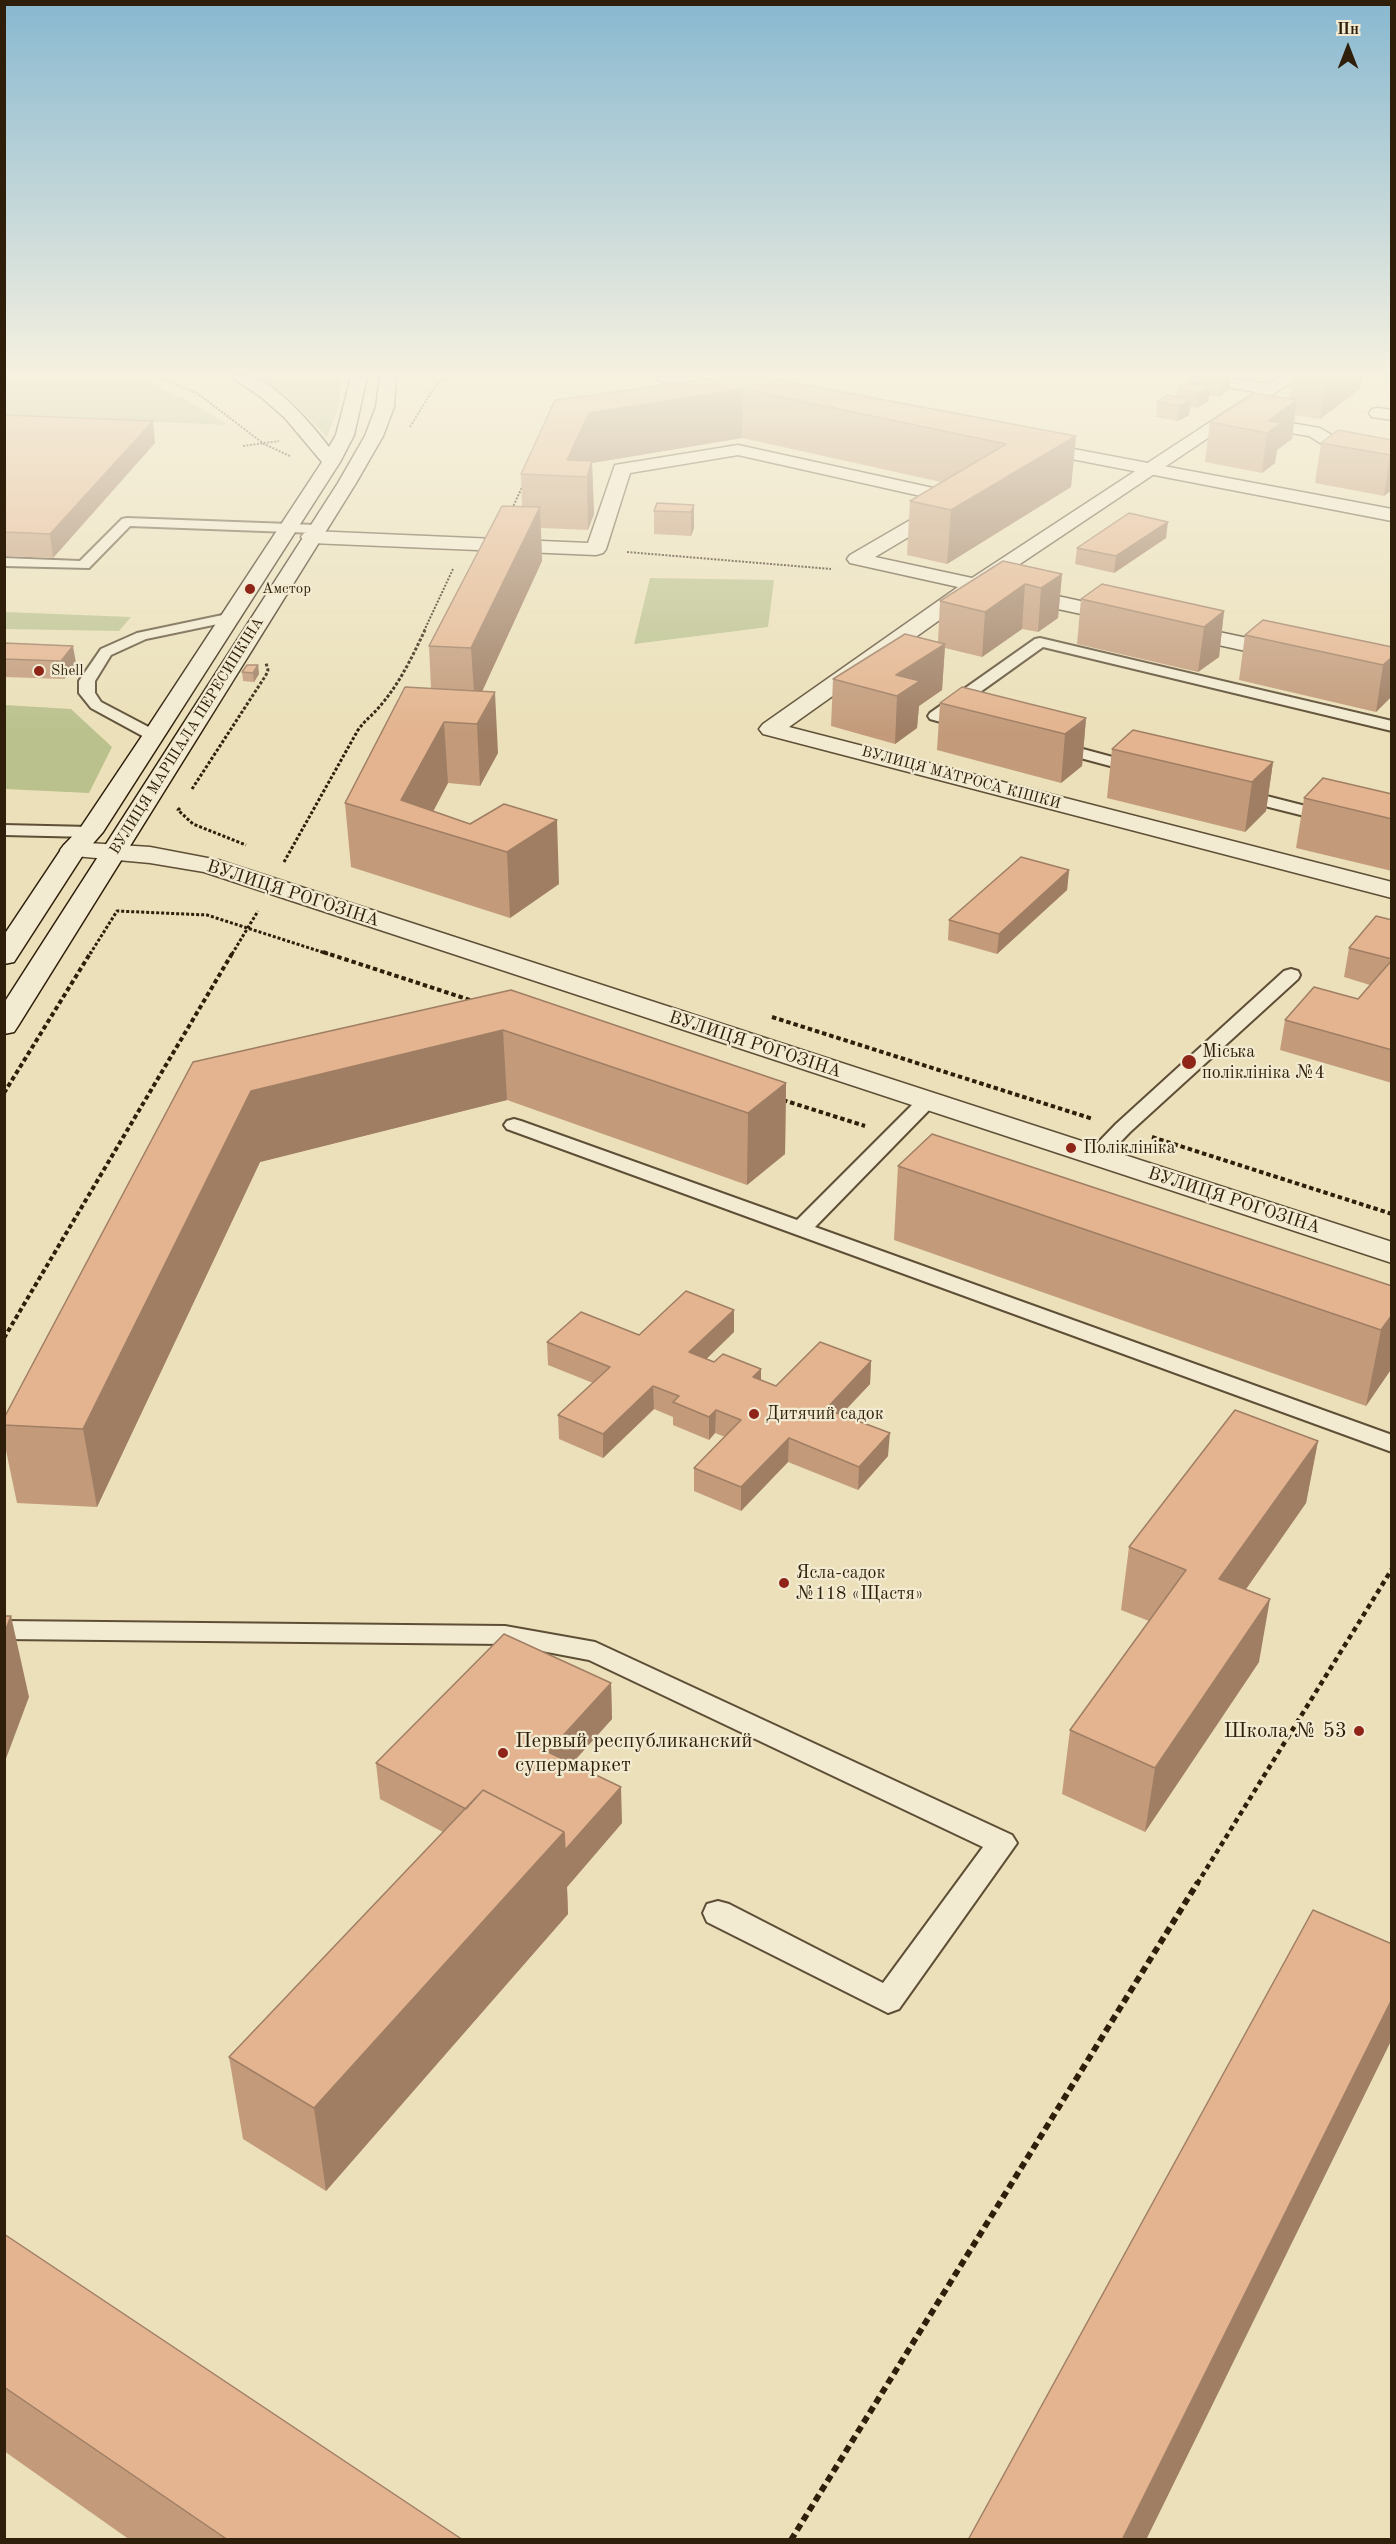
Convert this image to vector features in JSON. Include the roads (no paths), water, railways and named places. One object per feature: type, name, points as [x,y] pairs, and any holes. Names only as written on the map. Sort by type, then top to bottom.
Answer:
[{"type":"street","name":"ВУЛИЦЯ МАРШАЛА ПЕРЕСИПКІНА","points":[[4,956],[154,736],[310,496]]},
{"type":"street","name":"ВУЛИЦЯ МАРШАЛА ПЕРЕСИПКІНА","points":[[4,1026],[339,496]]},
{"type":"street","points":[[314,533],[596,549],[613,496]]},
{"type":"street","points":[[943,496],[958,499],[856,559],[1137,620]]},
{"type":"street","points":[[975,585],[1112,496]]},
{"type":"street","points":[[1289,496],[1392,515]]},
{"type":"street","name":"ВУЛИЦЯ МАТРОСА КІШКИ","points":[[975,585],[771,729],[1392,890]]},
{"type":"street","points":[[1160,626],[1311,658]]},
{"type":"street","name":"ВУЛИЦЯ РОГОЗІНА","points":[[82,841],[115,852],[209,865],[1392,1253]]},
{"type":"lane","points":[[4,562],[84,566],[127,522],[289,529],[314,533]]},
{"type":"lane","points":[[154,736],[96,705],[87,693],[87,681],[99,662],[106,652],[141,636],[232,616]]},
{"type":"lane","points":[[982,728],[936,716],[1040,642],[1392,726]]},
{"type":"lane","points":[[1039,743],[1152,772]]},
{"type":"lane","points":[[1221,789],[1392,833]]},
{"type":"lane","points":[[4,830],[82,841]]},
{"type":"lane","points":[[1095,1156],[1291,975]]},
{"type":"lane","points":[[801,1229],[927,1101]]},
{"type":"lane","points":[[514,1125],[1392,1444]]},
{"type":"lane","points":[[4,1630],[505,1635],[595,1652],[1002,1843],[888,2000],[718,1913]]},
{"type":"place","name":"Амстор","points":[[250,589]]},
{"type":"place","name":"Shell","points":[[39,671]]},
{"type":"place","name":"Міська поліклініка №4","points":[[1189,1062]]},
{"type":"place","name":"Поліклініка","points":[[1071,1148]]},
{"type":"place","name":"Дитячий садок","points":[[754,1414]]},
{"type":"place","name":"Ясла-садок №118 «Щастя»","points":[[784,1583]]},
{"type":"place","name":"Школа № 53","points":[[1359,1731]]},
{"type":"place","name":"Первый республиканский супермаркет","points":[[503,1753]]}]
